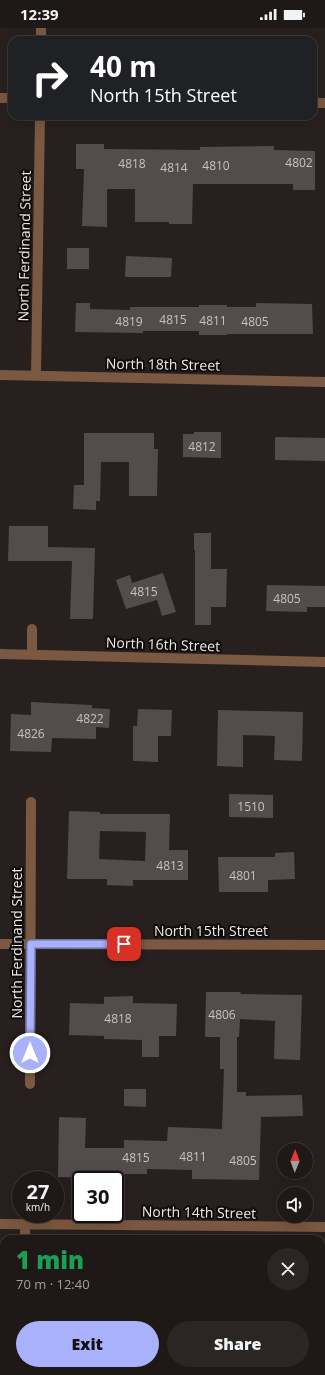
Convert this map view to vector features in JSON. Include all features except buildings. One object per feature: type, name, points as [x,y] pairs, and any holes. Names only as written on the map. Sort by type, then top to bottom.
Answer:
[{"type":"street","name":"North Ferdinand Street","points":[[36,376],[40,120]]},
{"type":"street","name":"North 18th Street","points":[[0,375],[325,382]]},
{"type":"street","points":[[32,629],[32,654]]},
{"type":"street","name":"North 16th Street","points":[[0,654],[325,662]]},
{"type":"street","name":"North Ferdinand Street","points":[[30,802],[30,1084]]},
{"type":"street","name":"North 15th Street","points":[[0,944],[325,944]]},
{"type":"street","name":"North 14th Street","points":[[0,1224],[325,1227]]},
{"type":"street","points":[[25,1225],[25,1235]]},
{"type":"route","points":[[30,1053],[31,944],[124,944]]}]
